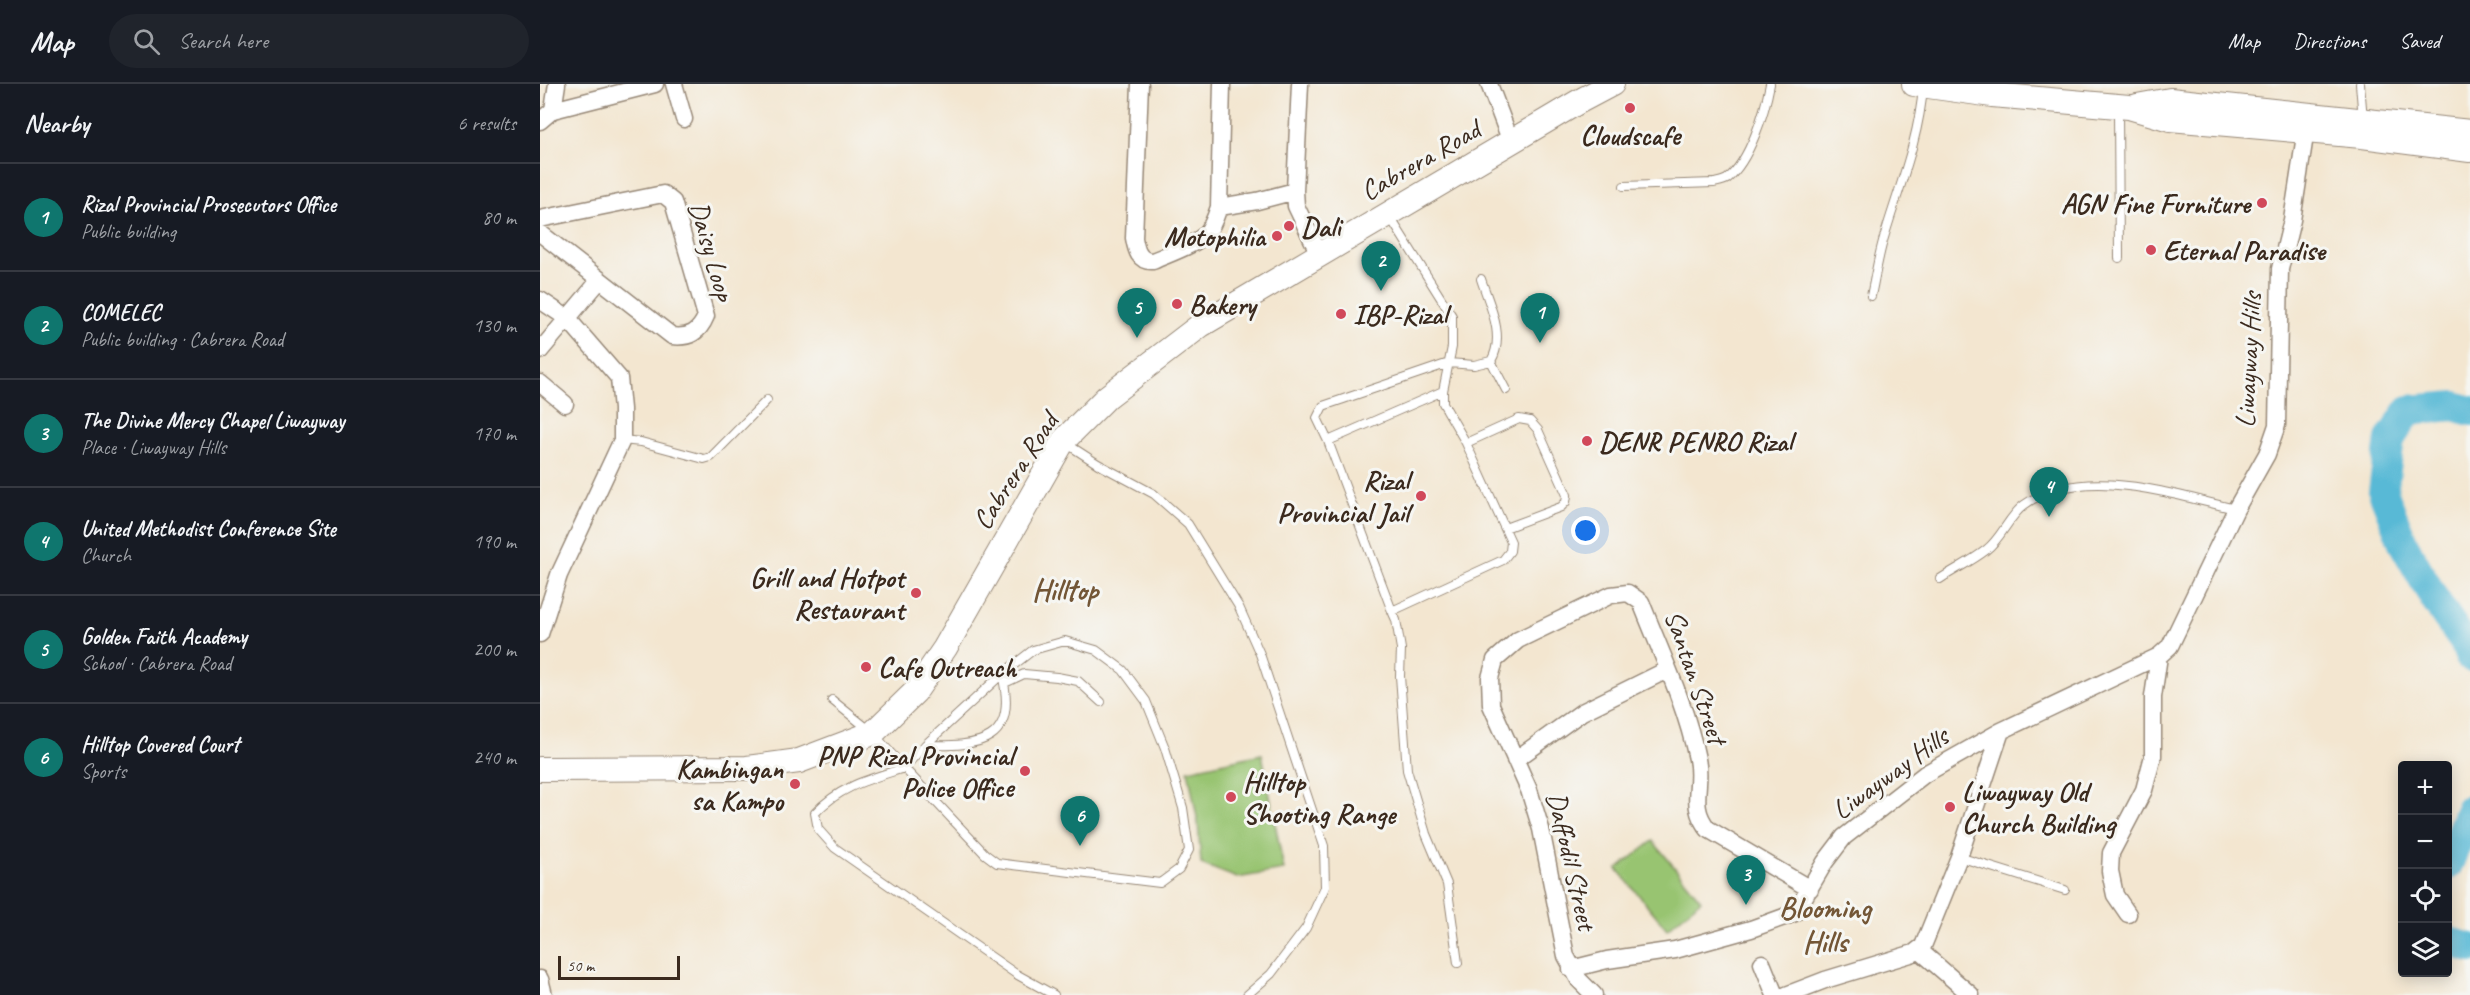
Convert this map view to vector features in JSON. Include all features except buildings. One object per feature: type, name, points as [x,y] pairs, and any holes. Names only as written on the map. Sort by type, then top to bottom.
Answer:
[{"type":"main road","name":"Cabrera Road","points":[[540,769],[747,768],[799,761],[873,733],[915,692],[945,648],[1063,441],[1107,397],[1201,325],[1388,213],[1612,84]]},
{"type":"main road","points":[[1918,85],[2123,106],[2170,119],[2307,123],[2363,128],[2470,132]]},
{"type":"main road","points":[[2363,128],[2470,150]]},
{"type":"street","points":[[546,116],[557,84]]},
{"type":"street","points":[[546,116],[655,84]]},
{"type":"street","points":[[674,84],[684,119]]},
{"type":"street","points":[[1140,84],[1136,251],[1148,261],[1153,261],[1197,240],[1206,234],[1214,222],[1219,207],[1222,84]]},
{"type":"street","points":[[1300,84],[1296,206],[1319,254]]},
{"type":"street","points":[[1489,84],[1511,142]]},
{"type":"street","name":"Liwayway Hills","points":[[1571,969],[1607,960],[1675,950],[1777,921],[1795,913],[1825,862],[1844,837],[1925,774],[2001,731],[2159,656],[2170,646],[2236,509],[2267,454],[2277,425],[2280,269],[2292,220],[2307,123]]},
{"type":"street","points":[[1219,207],[1257,201],[1295,191]]},
{"type":"street","name":"Daisy Loop","points":[[540,219],[663,194],[669,197],[673,202],[706,316],[701,328],[682,337],[672,336],[540,233]]},
{"type":"street","points":[[540,351],[599,281]]},
{"type":"street","points":[[540,300],[567,318],[619,378],[622,440],[559,575],[540,634]]},
{"type":"street","points":[[540,383],[566,404]]},
{"type":"street","name":"Daffodil Street","points":[[1594,995],[1571,969],[1554,903],[1541,829],[1529,790],[1491,705],[1490,678],[1494,660],[1518,640],[1611,595],[1628,593],[1641,602]]},
{"type":"street","name":"Santan Street","points":[[1641,602],[1691,727],[1699,768],[1696,806],[1700,819],[1708,829],[1810,889]]},
{"type":"street","points":[[2128,914],[2115,895],[2110,871],[2111,852],[2144,790],[2152,756],[2153,697],[2159,656]]},
{"type":"street","points":[[1515,760],[1582,712],[1667,670]]},
{"type":"street","points":[[1786,995],[1919,950],[1959,857],[2001,731]]},
{"type":"street","points":[[1919,950],[1971,995]]},
{"type":"street","points":[[1762,963],[1775,995]]},
{"type":"street","points":[[540,979],[544,995]]},
{"type":"lane","points":[[1624,186],[1714,183],[1726,180],[1738,166],[1752,141],[1770,84]]},
{"type":"lane","points":[[2360,84],[2363,128]]},
{"type":"lane","points":[[1871,296],[1883,242],[1902,184],[1919,118],[1918,85]]},
{"type":"lane","points":[[2119,258],[2123,106]]},
{"type":"lane","points":[[1388,213],[1452,316],[1452,347],[1443,391],[1443,403],[1466,443],[1511,542],[1510,551],[1503,560],[1392,611]]},
{"type":"lane","points":[[1458,963],[1447,885],[1426,834],[1407,770],[1400,676],[1401,649],[1396,620],[1328,441],[1317,418],[1323,406],[1449,363],[1474,364],[1491,361],[1497,351],[1497,334],[1481,279]]},
{"type":"lane","points":[[1491,361],[1506,390]]},
{"type":"lane","points":[[1328,441],[1443,391]]},
{"type":"lane","points":[[622,440],[641,442],[704,459],[718,453],[767,400]]},
{"type":"lane","points":[[1466,443],[1519,419],[1530,421],[1538,430],[1567,495],[1566,502],[1561,507],[1505,528]]},
{"type":"lane","points":[[1063,441],[1098,464],[1154,494],[1188,524],[1239,607],[1260,654],[1324,846],[1325,887],[1306,928],[1271,974],[1246,995]]},
{"type":"lane","points":[[1940,579],[1987,550],[2015,513],[2026,504],[2047,491],[2069,485],[2106,484],[2154,490],[2236,509]]},
{"type":"lane","points":[[832,700],[873,733],[904,768],[985,855],[997,863],[1160,883],[1179,869],[1189,850],[1183,808],[1166,748],[1146,700],[1123,669],[1096,650],[1065,641],[1033,650],[1002,674],[925,745],[904,768],[865,780],[829,798],[815,813],[818,829],[835,848],[1017,974],[1054,995]]},
{"type":"lane","points":[[925,745],[954,746],[991,738],[1002,726],[1006,703],[1002,674]]},
{"type":"lane","points":[[1005,683],[1024,675],[1045,674],[1078,681],[1101,702]]},
{"type":"lane","points":[[1959,857],[2065,890]]},
{"type":"green space","name":"Hilltop Shooting Range","points":[[1262,754],[1284,870],[1237,878],[1201,864],[1198,823],[1188,770]]},
{"type":"green space","points":[[1653,841],[1701,900],[1667,929],[1617,869]]},
{"type":"waterway","points":[[2470,411],[2455,406],[2409,410],[2390,439],[2383,492],[2404,545],[2435,600],[2464,642],[2470,657]]},
{"type":"waterway","points":[[2452,855],[2470,809]]},
{"type":"waterway","points":[[2452,942],[2470,948]]},
{"type":"place","name":"Cloudscafe","points":[[1630,108]]},
{"type":"place","name":"AGN Fine Furniture","points":[[2262,203]]},
{"type":"place","name":"Dali","points":[[1289,226]]},
{"type":"place","name":"Motophilia","points":[[1277,236]]},
{"type":"place","name":"Eternal Paradise","points":[[2151,250]]},
{"type":"place","name":"COMELEC","points":[[1381,291]]},
{"type":"place","name":"Bakery","points":[[1177,304]]},
{"type":"place","name":"IBP-Rizal","points":[[1341,314]]},
{"type":"place","name":"Golden Faith Academy","points":[[1137,338]]},
{"type":"place","name":"Rizal Provincial Prosecutors Office","points":[[1540,343]]},
{"type":"place","name":"DENR PENRO Rizal","points":[[1587,441]]},
{"type":"place","name":"Rizal Provincial Jail","points":[[1421,496]]},
{"type":"place","name":"United Methodist Conference Site","points":[[2049,517]]},
{"type":"place","name":"Grill and Hotpot Restaurant","points":[[916,593]]},
{"type":"place","name":"Cafe Outreach","points":[[866,667]]},
{"type":"place","name":"PNP Rizal Provincial Police Office","points":[[1025,771]]},
{"type":"place","name":"Kambingan sa Kampo","points":[[795,784]]},
{"type":"place","name":"Hilltop Shooting Range","points":[[1231,797]]},
{"type":"place","name":"Liwayway Old Church Building","points":[[1950,807]]},
{"type":"place","name":"Hilltop Covered Court","points":[[1080,846]]},
{"type":"place","name":"The Divine Mercy Chapel Liwayway","points":[[1746,905]]},
{"type":"district","name":"Hilltop","points":[[1065,590]]},
{"type":"district","name":"Blooming Hills","points":[[1825,925]]}]
